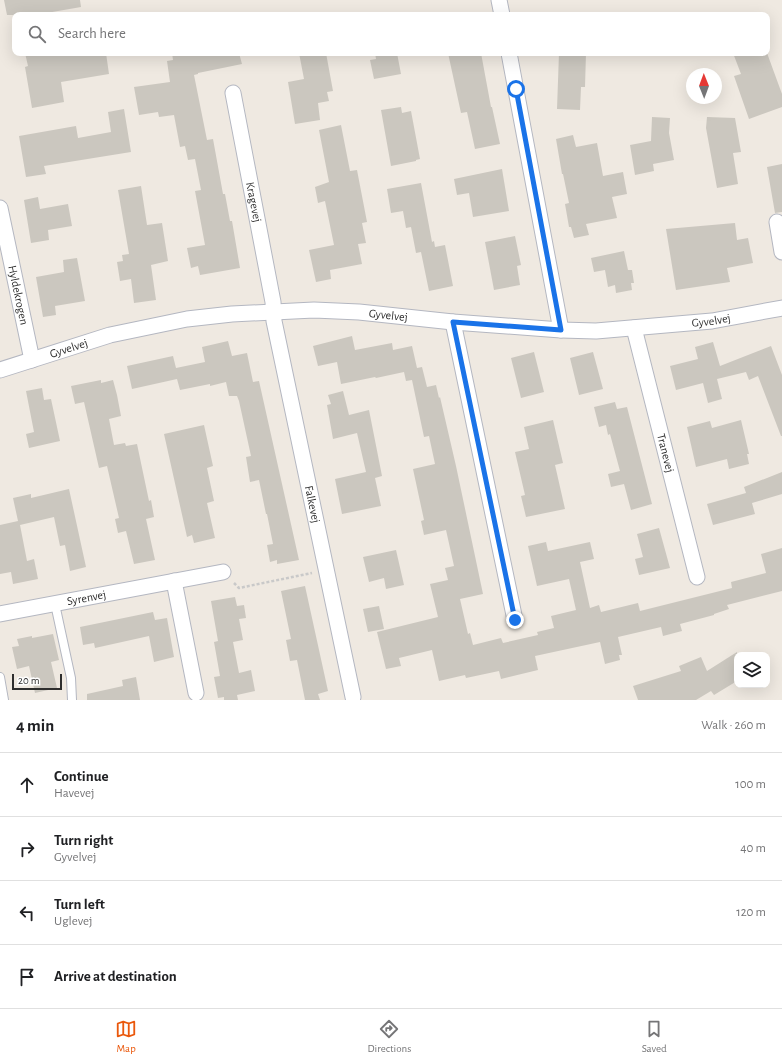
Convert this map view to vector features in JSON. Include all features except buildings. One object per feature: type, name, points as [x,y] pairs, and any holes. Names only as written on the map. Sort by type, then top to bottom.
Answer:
[{"type":"street","points":[[499,0],[501,12]]},
{"type":"street","points":[[510,56],[561,330]]},
{"type":"street","name":"Kragevej","points":[[233,93],[273,302],[273,312]]},
{"type":"street","name":"Hyldekrogen","points":[[0,208],[32,360]]},
{"type":"street","points":[[777,222],[782,252]]},
{"type":"street","name":"Gyvelvej","points":[[0,370],[110,335],[158,324],[202,318],[273,312],[314,310],[359,312],[453,322],[561,330],[596,331],[712,321],[782,308]]},
{"type":"street","name":"Falkevej","points":[[273,312],[353,696]]},
{"type":"street","points":[[453,322],[515,620]]},
{"type":"street","name":"Tranevej","points":[[634,328],[697,578]]},
{"type":"street","name":"Syrenvej","points":[[0,614],[223,572]]},
{"type":"street","points":[[174,581],[196,694]]},
{"type":"lane","points":[[55,604],[71,678],[72,700]]},
{"type":"lane","points":[[0,677],[4,700]]},
{"type":"path","points":[[239,588],[312,573]]},
{"type":"route","points":[[515,620],[453,322],[561,330],[516,89]]}]
